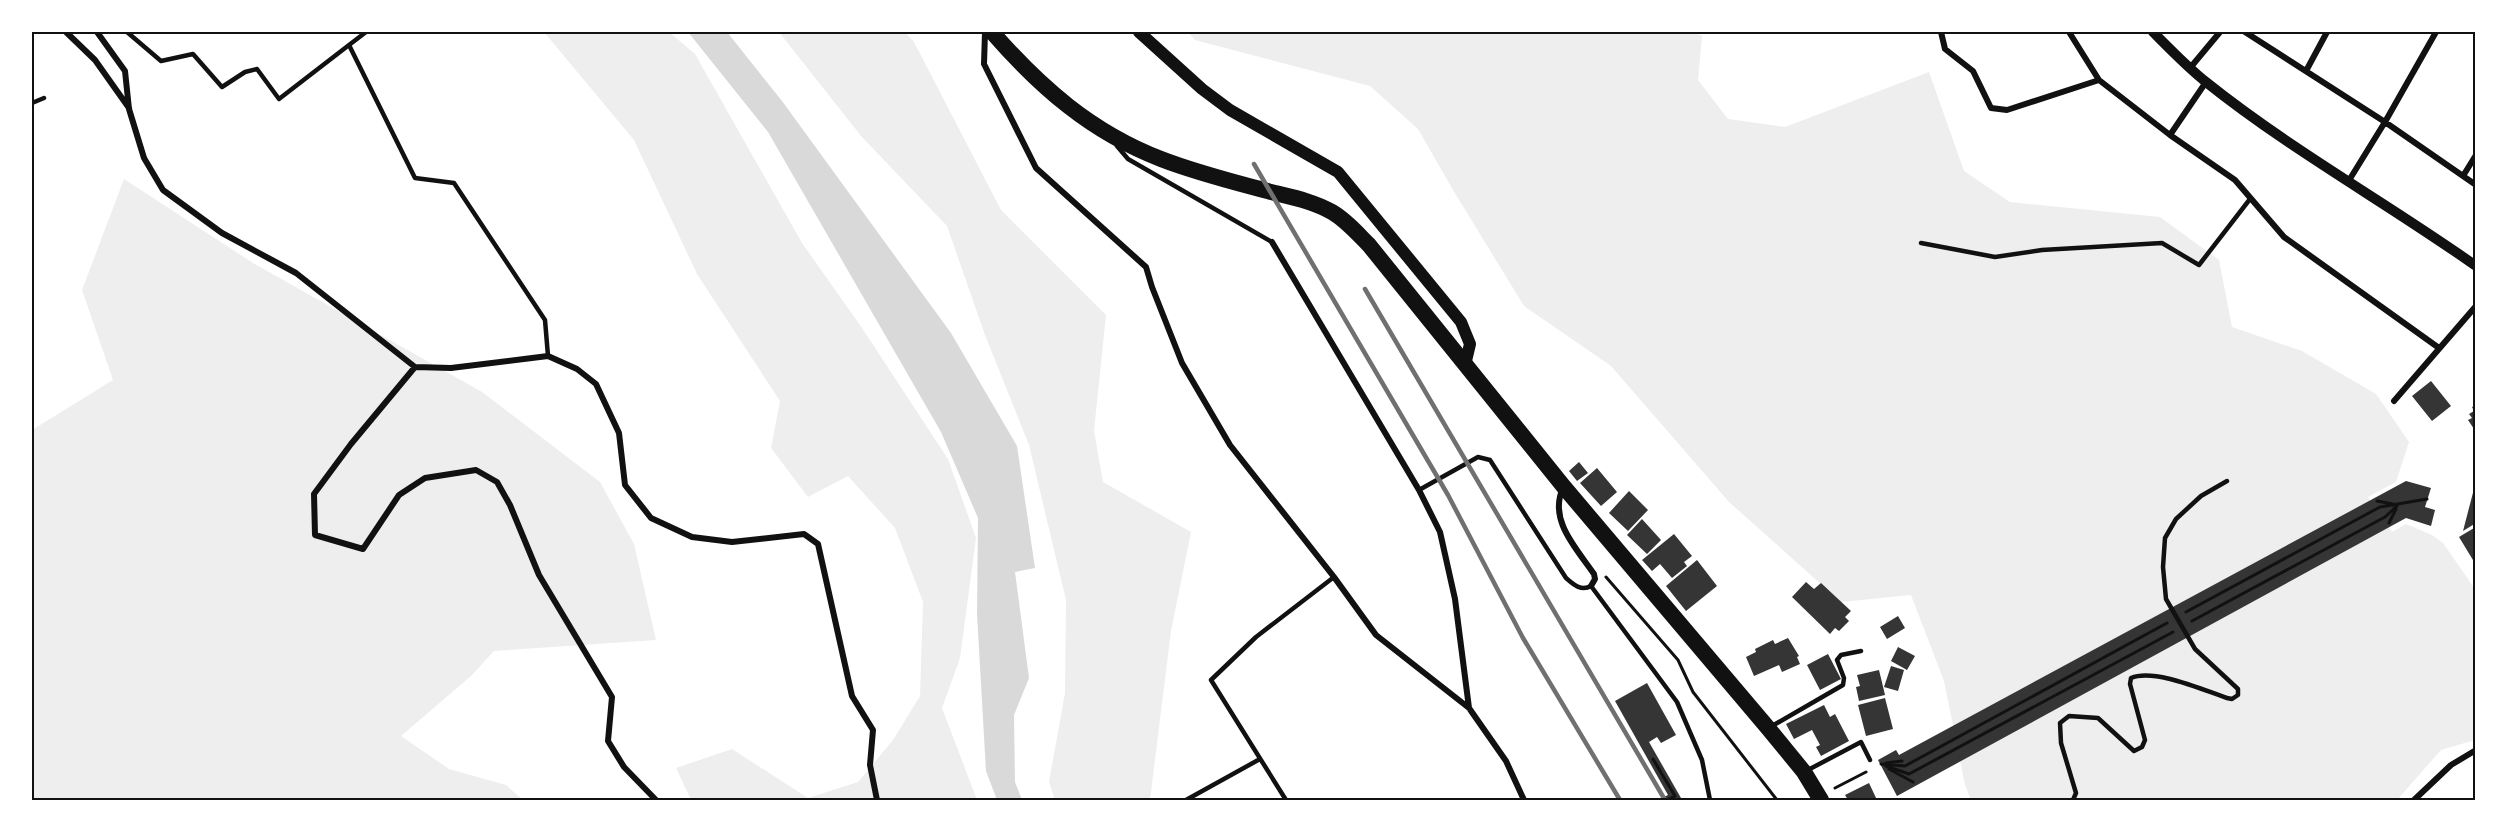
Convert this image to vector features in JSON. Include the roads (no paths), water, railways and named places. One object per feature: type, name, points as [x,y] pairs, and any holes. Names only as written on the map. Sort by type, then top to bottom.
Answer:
[{"type":"highway","points":[[992,32],[1034,78],[1076,113],[1105,131],[1159,158],[1330,210],[1356,232],[1564,487],[1804,772],[1827,795]]},
{"type":"main road","points":[[1138,32],[1202,89],[1230,110],[1338,172],[1461,322],[1470,344],[1465,364]]},
{"type":"street","points":[[66,32],[95,60],[129,109]]},
{"type":"street","points":[[97,32],[125,71],[129,109],[144,158],[163,190],[222,233],[296,273],[415,367],[451,368],[548,356],[577,369],[596,384],[619,433],[625,484],[651,518],[692,537],[732,542],[804,534],[818,544],[852,696],[873,730],[870,765],[877,801]]},
{"type":"street","points":[[985,32],[984,63],[1036,168],[1146,267],[1182,363],[1230,445],[1334,577],[1376,635],[1470,708],[1506,761],[1524,801]]},
{"type":"street","points":[[1941,32],[1945,49],[1973,71],[1990,108],[2007,111],[2099,80]]},
{"type":"street","points":[[2069,32],[2099,80],[2170,135],[2235,180],[2284,237],[2439,348]]},
{"type":"street","points":[[2153,32],[2206,82],[2273,132],[2418,225],[2475,267]]},
{"type":"street","points":[[2190,68],[2220,32]]},
{"type":"street","points":[[2245,32],[2385,122],[2475,185]]},
{"type":"street","points":[[2306,71],[2328,32]]},
{"type":"street","points":[[2348,182],[2436,32]]},
{"type":"street","points":[[2170,135],[2206,82]]},
{"type":"street","points":[[2463,176],[2475,155]]},
{"type":"street","points":[[1272,242],[1419,490],[1440,532],[1455,599],[1470,708]]},
{"type":"street","points":[[2394,401],[2475,306]]},
{"type":"street","points":[[415,367],[351,444],[314,494],[315,535],[363,549],[399,495],[424,478],[476,470],[497,482],[510,505],[539,575],[612,697],[608,741],[624,767],[657,801]]},
{"type":"street","points":[[1564,487],[1557,508],[1562,527],[1594,574],[1595,579],[1591,586]]},
{"type":"street","points":[[2414,801],[2451,765],[2475,750]]},
{"type":"lane","points":[[127,32],[160,61],[193,54],[222,87],[245,72],[257,69],[279,99],[366,32]]},
{"type":"lane","points":[[349,45],[415,178],[454,183],[545,320],[548,356]]},
{"type":"lane","points":[[32,103],[44,98]]},
{"type":"lane","points":[[1105,131],[1128,159],[1272,242]]},
{"type":"lane","points":[[1921,243],[1995,257],[2042,250],[2162,243],[2199,265],[2250,199]]},
{"type":"lane","points":[[1419,490],[1478,457],[1490,460],[1566,578],[1576,587],[1591,586],[1677,702],[1702,760],[1710,801]]},
{"type":"lane","points":[[2073,801],[2076,793],[2061,742],[2060,723],[2069,716],[2098,718],[2134,751],[2142,747],[2145,740],[2130,684],[2131,678],[2139,674],[2179,682],[2227,698],[2238,695],[2238,689],[2195,649],[2166,598],[2163,567],[2165,538],[2176,519],[2201,496],[2227,482]]},
{"type":"lane","points":[[1286,801],[1211,680],[1256,637],[1334,577]]},
{"type":"lane","points":[[1768,728],[1843,685],[1844,678],[1837,660],[1841,655],[1861,651]]},
{"type":"lane","points":[[1804,772],[1861,742],[1870,760]]},
{"type":"lane","points":[[1186,801],[1260,759]]},
{"type":"railway","points":[[1254,164],[1448,495],[1523,638],[1620,800]]},
{"type":"railway","points":[[1365,289],[1665,800]]}]
